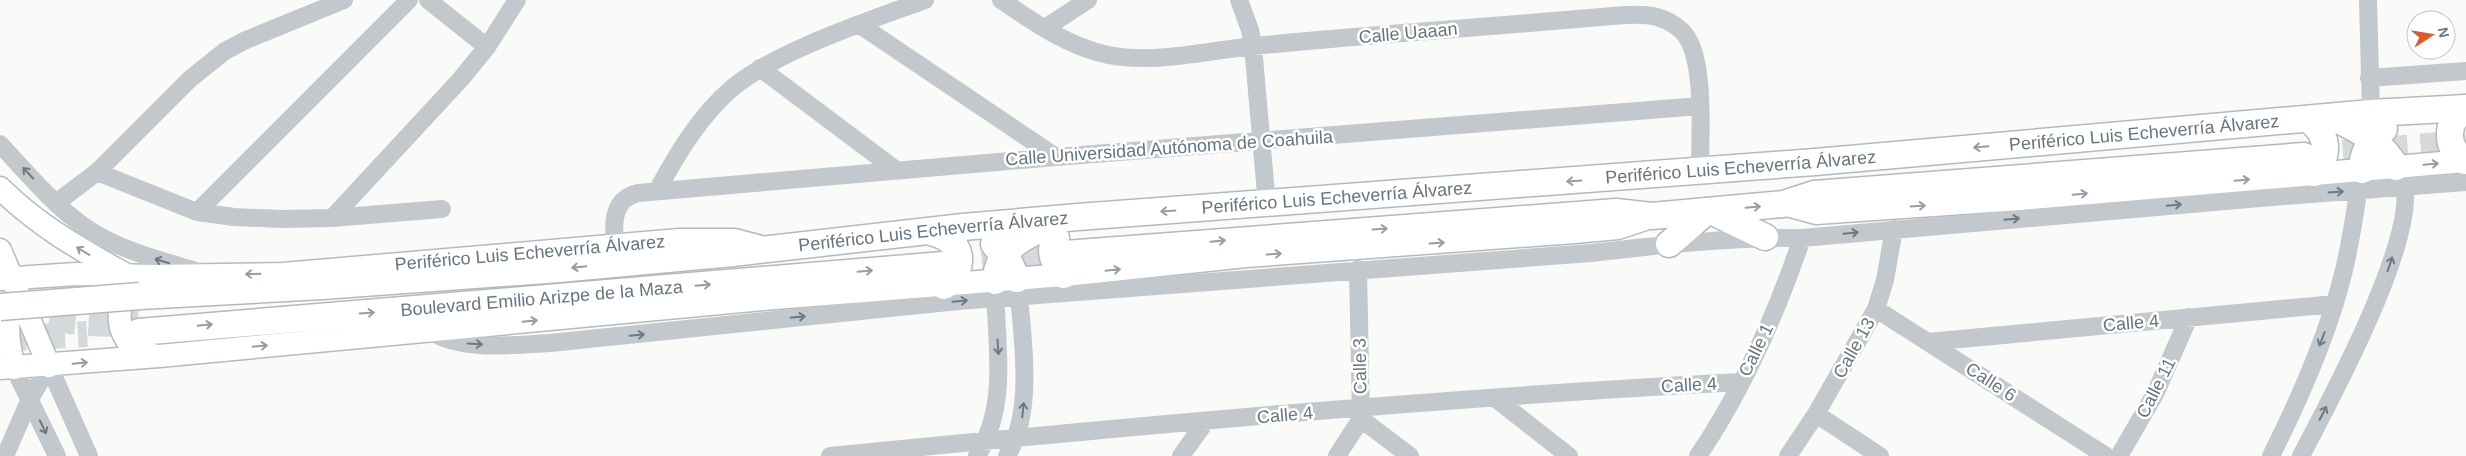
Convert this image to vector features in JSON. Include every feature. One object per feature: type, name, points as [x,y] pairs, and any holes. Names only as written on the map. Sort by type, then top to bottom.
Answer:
[{"type":"highway","name":"Periférico Luis Echeverría Álvarez","points":[[771,249],[963,227],[1070,218],[1267,205],[1700,171],[2371,113],[2466,108]]},
{"type":"highway","points":[[2466,108],[2452,121],[2449,139],[2452,148],[2466,168]]},
{"type":"highway","points":[[2360,180],[2362,159],[2372,140],[2386,127],[2412,111]]},
{"type":"highway","points":[[2309,164],[2321,165],[2325,155],[2326,144],[2320,118],[2357,129],[2390,156],[2401,177]]},
{"type":"highway","name":"Periférico Luis Echeverría Álvarez","points":[[1065,264],[1616,212],[1652,216],[1784,204],[1814,194],[2309,164]]},
{"type":"highway","points":[[1669,244],[1709,211],[1766,237]]},
{"type":"highway","points":[[1004,253],[1022,238],[1070,218]]},
{"type":"highway","points":[[1065,264],[1055,264],[1052,253],[1054,242],[1070,218]]},
{"type":"highway","points":[[963,227],[982,236],[1004,253],[1007,289]]},
{"type":"highway","points":[[931,232],[943,235],[959,254],[959,267],[954,278],[943,275]]},
{"type":"highway","name":"Boulevard Emilio Arizpe de la Maza","points":[[11,304],[146,286],[477,276],[771,249]]},
{"type":"highway","name":"Boulevard Emilio Arizpe de la Maza","points":[[138,328],[164,329],[943,275]]},
{"type":"main road","name":"Periférico Luis Echeverría Álvarez","points":[[2309,164],[2360,180],[2401,177],[2466,168]]},
{"type":"main road","points":[[0,188],[20,208],[53,231],[126,274]]},
{"type":"main road","name":"Periférico Luis Echeverría Álvarez","points":[[6,279],[76,274],[126,274],[146,286],[208,275],[283,274],[340,270],[709,239],[735,240],[771,249]]},
{"type":"main road","points":[[0,250],[11,304],[49,366]]},
{"type":"main road","name":"Periférico Luis Echeverría Álvarez","points":[[7,368],[49,366],[429,331],[763,298],[943,275],[1007,289],[1065,264]]},
{"type":"main road","points":[[146,286],[128,291],[121,304],[119,319],[123,334],[132,346],[144,354],[159,356]]},
{"type":"main road","points":[[7,368],[6,324],[11,304]]},
{"type":"main road","points":[[0,339],[7,368]]},
{"type":"street","points":[[56,203],[97,172],[190,79],[225,51],[246,40],[344,0]]},
{"type":"street","points":[[197,212],[409,0]]},
{"type":"street","points":[[428,0],[487,47]]},
{"type":"street","points":[[332,218],[460,80],[487,47],[517,0]]},
{"type":"street","points":[[657,191],[678,152],[702,120],[730,90],[760,68],[860,25],[925,0]]},
{"type":"street","name":"Calle Uaaan","points":[[1001,0],[1045,28],[1086,49],[1126,58],[1148,58],[1253,46],[1588,18],[1658,17],[1676,25],[1687,37],[1695,57],[1700,106],[1700,171]]},
{"type":"street","points":[[1045,28],[1088,0]]},
{"type":"street","points":[[1239,0],[1250,30],[1253,46],[1267,205]]},
{"type":"street","points":[[2368,0],[2371,113]]},
{"type":"street","points":[[860,25],[1056,157]]},
{"type":"street","points":[[760,68],[896,170]]},
{"type":"street","points":[[2369,78],[2466,71]]},
{"type":"street","name":"Calle Universidad Autónoma de Coahuila","points":[[615,246],[615,217],[618,207],[623,199],[638,193],[896,170],[1700,106]]},
{"type":"street","name":"Periférico Luis Echeverría Álvarez","points":[[0,144],[56,203],[83,226],[111,241],[146,256],[208,275]]},
{"type":"street","points":[[97,172],[197,212],[282,220],[442,209]]},
{"type":"street","points":[[2301,456],[2380,293],[2400,229],[2401,177]]},
{"type":"street","points":[[2278,454],[2335,304],[2350,244],[2360,180]]},
{"type":"street","name":"Periférico Luis Echeverría Álvarez","points":[[429,331],[445,340],[460,344],[495,346],[550,342],[1007,289],[1358,269],[1591,253],[1669,244],[1766,237],[1802,238],[2360,180]]},
{"type":"street","name":"Calle 13","points":[[1788,456],[1816,414],[1876,309],[1885,280],[1894,229]]},
{"type":"street","name":"Calle 1","points":[[1698,456],[1740,382],[1787,283],[1802,238]]},
{"type":"street","name":"Calle 3","points":[[1337,456],[1361,413],[1358,269]]},
{"type":"street","points":[[1007,289],[1024,386],[1023,414],[1017,438],[1007,456]]},
{"type":"street","points":[[977,456],[987,440],[994,418],[1007,289]]},
{"type":"street","name":"Calle 4","points":[[1928,342],[2335,304]]},
{"type":"street","name":"Calle 6","points":[[1876,309],[2106,456]]},
{"type":"street","name":"Calle 11","points":[[2119,456],[2155,394],[2189,317]]},
{"type":"street","points":[[5,456],[30,399],[49,366]]},
{"type":"street","points":[[49,366],[90,456]]},
{"type":"street","points":[[7,368],[30,399],[57,456]]},
{"type":"street","name":"Calle 4","points":[[831,456],[1206,421],[1361,413],[1496,399],[1740,382]]},
{"type":"street","points":[[1496,399],[1569,456]]},
{"type":"street","points":[[1361,413],[1410,456]]},
{"type":"street","points":[[1816,414],[1880,456]]},
{"type":"street","points":[[1181,456],[1206,421]]},
{"type":"tunnel","points":[[2304,156],[2466,143]]},
{"type":"tunnel","points":[[943,265],[1065,254]]},
{"type":"tunnel","points":[[16,299],[42,315],[57,319],[74,322],[138,324]]},
{"type":"tunnel","points":[[0,339],[87,334]]}]
